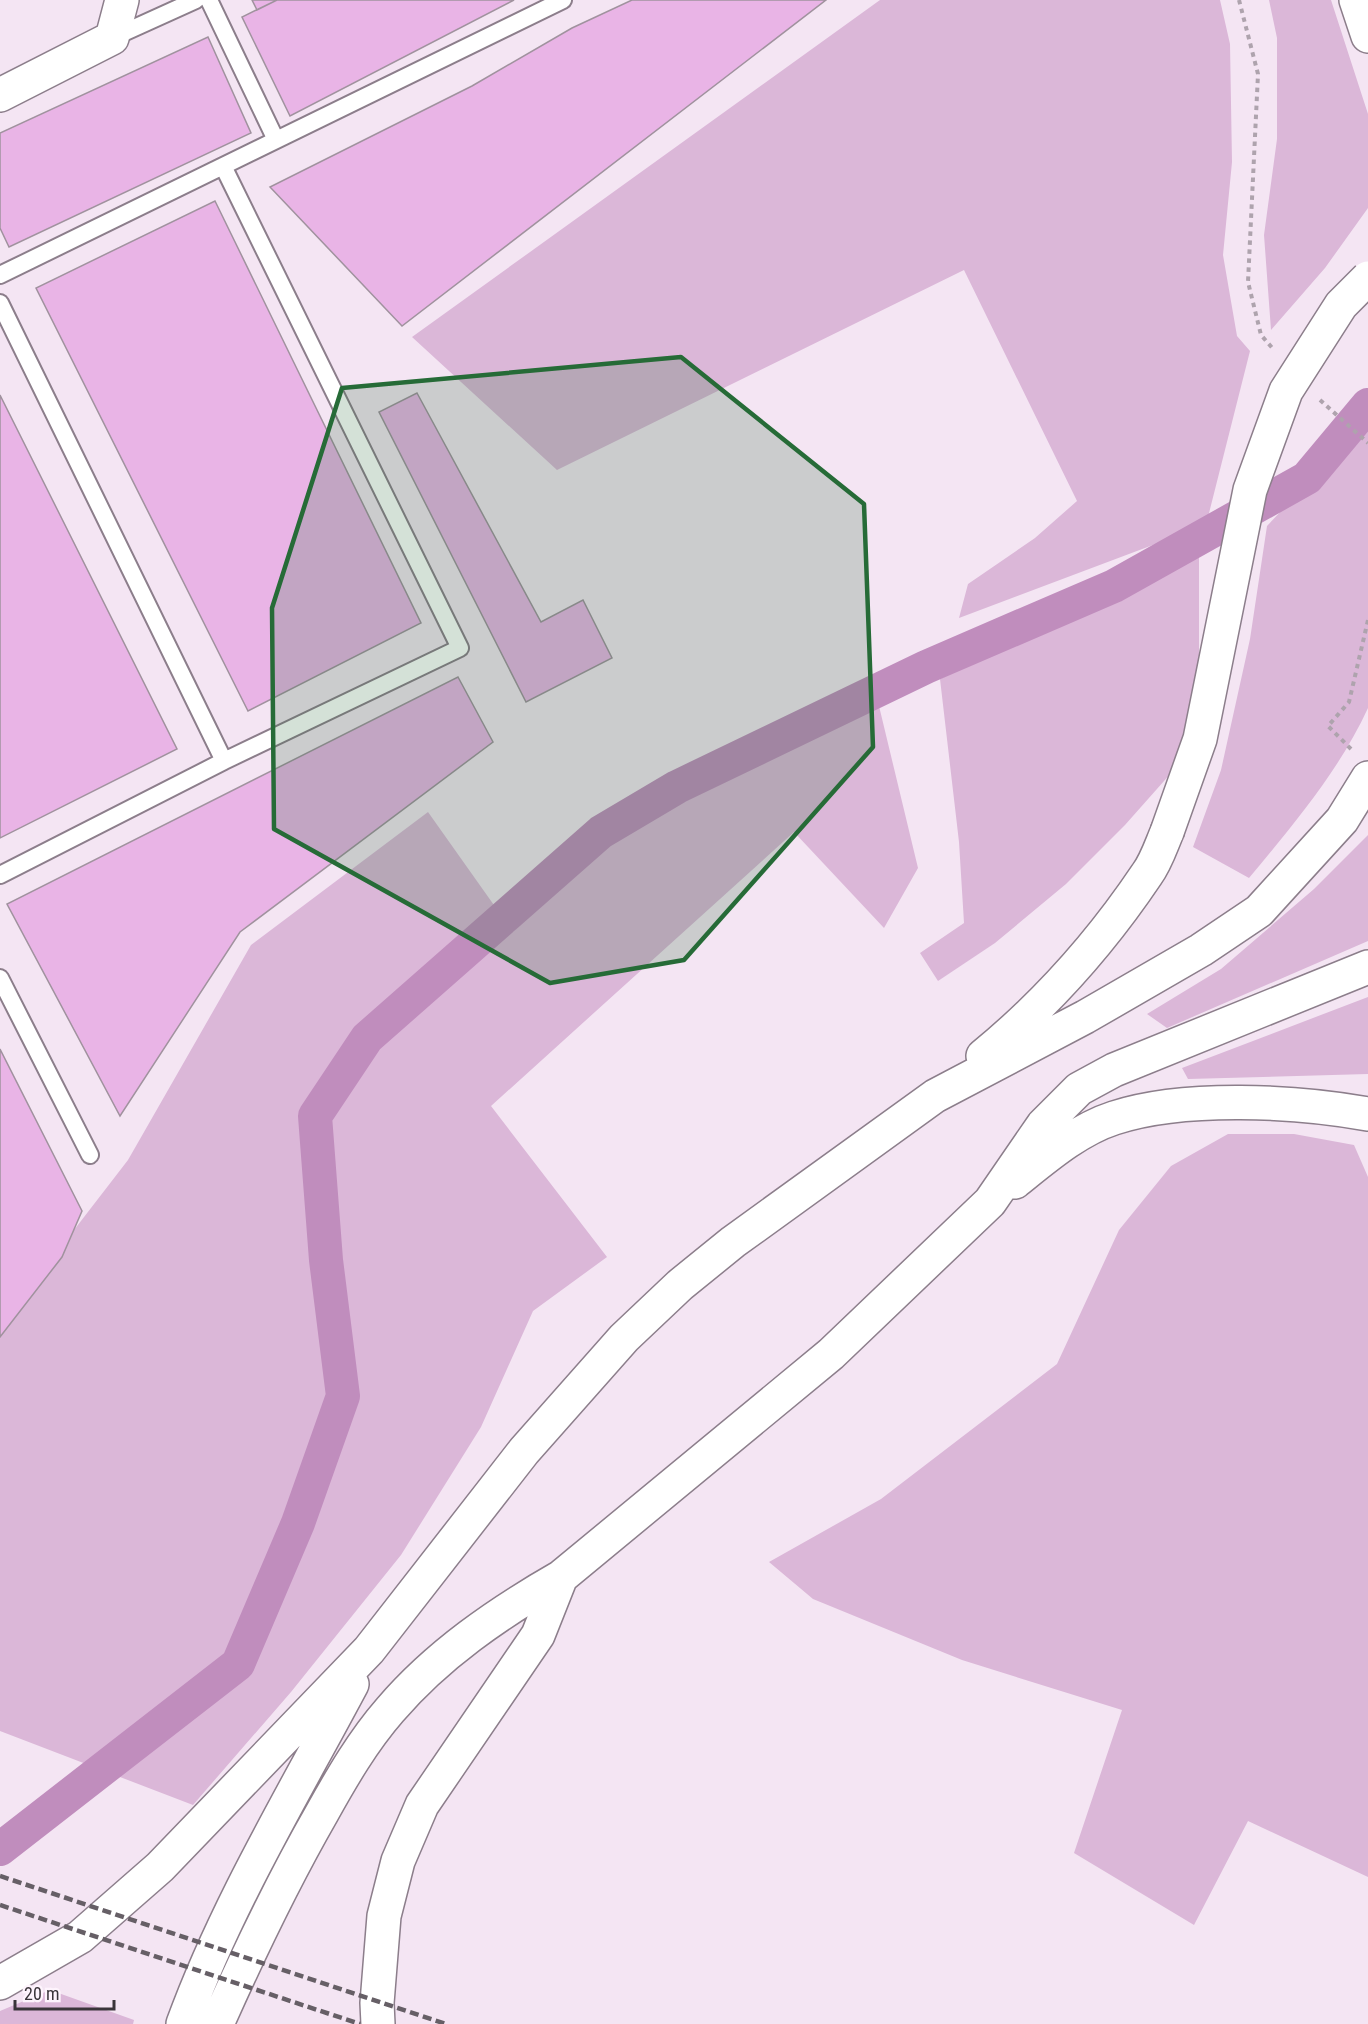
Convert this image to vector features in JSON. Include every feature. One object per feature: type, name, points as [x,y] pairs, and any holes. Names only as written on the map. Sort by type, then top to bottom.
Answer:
[{"type":"main road","points":[[0,95],[112,38],[122,0]]},
{"type":"main road","points":[[1356,0],[1368,36]]},
{"type":"main road","points":[[0,1983],[80,1937],[160,1867],[369,1650],[524,1451],[624,1338],[680,1285],[733,1242],[935,1096],[1016,1029],[1095,943],[1149,872],[1167,832],[1200,739],[1250,490],[1286,391],[1341,305],[1368,278]]},
{"type":"main road","points":[[935,1096],[1085,1017],[1201,950],[1259,911],[1342,820],[1368,778]]},
{"type":"main road","points":[[990,1202],[1043,1125],[1078,1089],[1114,1070],[1368,968]]},
{"type":"main road","points":[[217,2024],[255,1938],[308,1837],[349,1766],[390,1710],[447,1655],[490,1619],[561,1577],[831,1354],[990,1202],[1073,1138],[1113,1119],[1157,1108],[1286,1103],[1368,1114]]},
{"type":"main road","points":[[378,2024],[377,2003],[384,1916],[398,1861],[422,1805],[537,1635],[561,1577]]},
{"type":"main road","points":[[183,2024],[200,1977],[221,1934],[369,1650]]},
{"type":"lane","points":[[112,38],[196,0]]},
{"type":"lane","points":[[209,0],[276,140]]},
{"type":"lane","points":[[0,275],[563,0]]},
{"type":"lane","points":[[0,875],[224,761],[460,648],[223,166]]},
{"type":"lane","points":[[0,303],[224,761]]},
{"type":"lane","points":[[0,978],[90,1155]]},
{"type":"path","points":[[1239,0],[1258,74],[1248,282],[1261,335],[1276,352]]},
{"type":"path","points":[[1314,394],[1368,443]]},
{"type":"path","points":[[1352,750],[1328,726],[1349,702],[1368,620]]},
{"type":"highlighted area","points":[[681,357],[864,504],[873,747],[684,960],[550,983],[274,829],[272,608],[342,388]]},
{"type":"shaded area","points":[[880,0],[1220,0],[1230,44],[1232,162],[1223,255],[1237,336],[1250,351],[1206,525],[959,618],[968,584],[1035,538],[1077,501],[964,270],[557,470],[412,337]]},
{"type":"shaded area","points":[[1269,0],[1331,0],[1368,114],[1368,208],[1325,268],[1271,330],[1264,235],[1277,139],[1277,38]]},
{"type":"shaded area","points":[[1368,419],[1368,708],[1329,776],[1249,878],[1193,847],[1221,770],[1250,639],[1267,526]]},
{"type":"shaded area","points":[[1199,555],[1199,672],[1180,763],[1125,825],[1066,884],[995,943],[938,981],[920,953],[964,923],[959,842],[940,679]]},
{"type":"shaded area","points":[[879,706],[918,868],[884,928],[794,832],[491,1106],[607,1257],[533,1311],[481,1427],[401,1555],[291,1692],[193,1805],[0,1731],[0,1326],[128,1160],[251,945],[428,812],[513,932],[586,858],[747,765]]},
{"type":"shaded area","points":[[1368,835],[1368,941],[1167,1028],[1147,1014],[1221,969],[1314,889]]},
{"type":"shaded area","points":[[1368,997],[1368,1074],[1188,1079],[1182,1068]]},
{"type":"shaded area","points":[[1228,1134],[1294,1134],[1354,1145],[1368,1177],[1368,1877],[1248,1821],[1194,1925],[1074,1853],[1122,1710],[962,1660],[813,1599],[769,1562],[881,1499],[1057,1364],[1119,1230],[1171,1166]]},
{"type":"shaded area","points":[[50,1990],[134,2020],[133,2024],[0,2024],[0,2011]]},
{"type":"building","points":[[252,0],[277,0],[257,10]]},
{"type":"building","points":[[277,0],[514,0],[290,116],[242,17]]},
{"type":"building","points":[[632,0],[826,0],[402,326],[270,187],[472,86],[572,28]]},
{"type":"building","points":[[208,37],[251,133],[9,247],[0,228],[0,133]]},
{"type":"building","points":[[215,201],[421,623],[248,711],[36,288]]},
{"type":"building","points":[[417,393],[541,622],[583,600],[612,658],[526,702],[379,412]]},
{"type":"building","points":[[0,395],[177,749],[0,838]]},
{"type":"building","points":[[458,677],[493,742],[240,932],[120,1116],[7,904]]},
{"type":"building","points":[[0,1049],[82,1211],[62,1257],[0,1337]]},
{"type":"waterway","points":[[0,1849],[238,1664],[298,1523],[343,1396],[326,1260],[315,1116],[367,1038],[601,832],[677,787],[926,667],[1114,586],[1307,478],[1368,405]]},
{"type":"railway","points":[[0,1876],[446,2024]]},
{"type":"railway","points":[[0,1905],[360,2024]]}]
